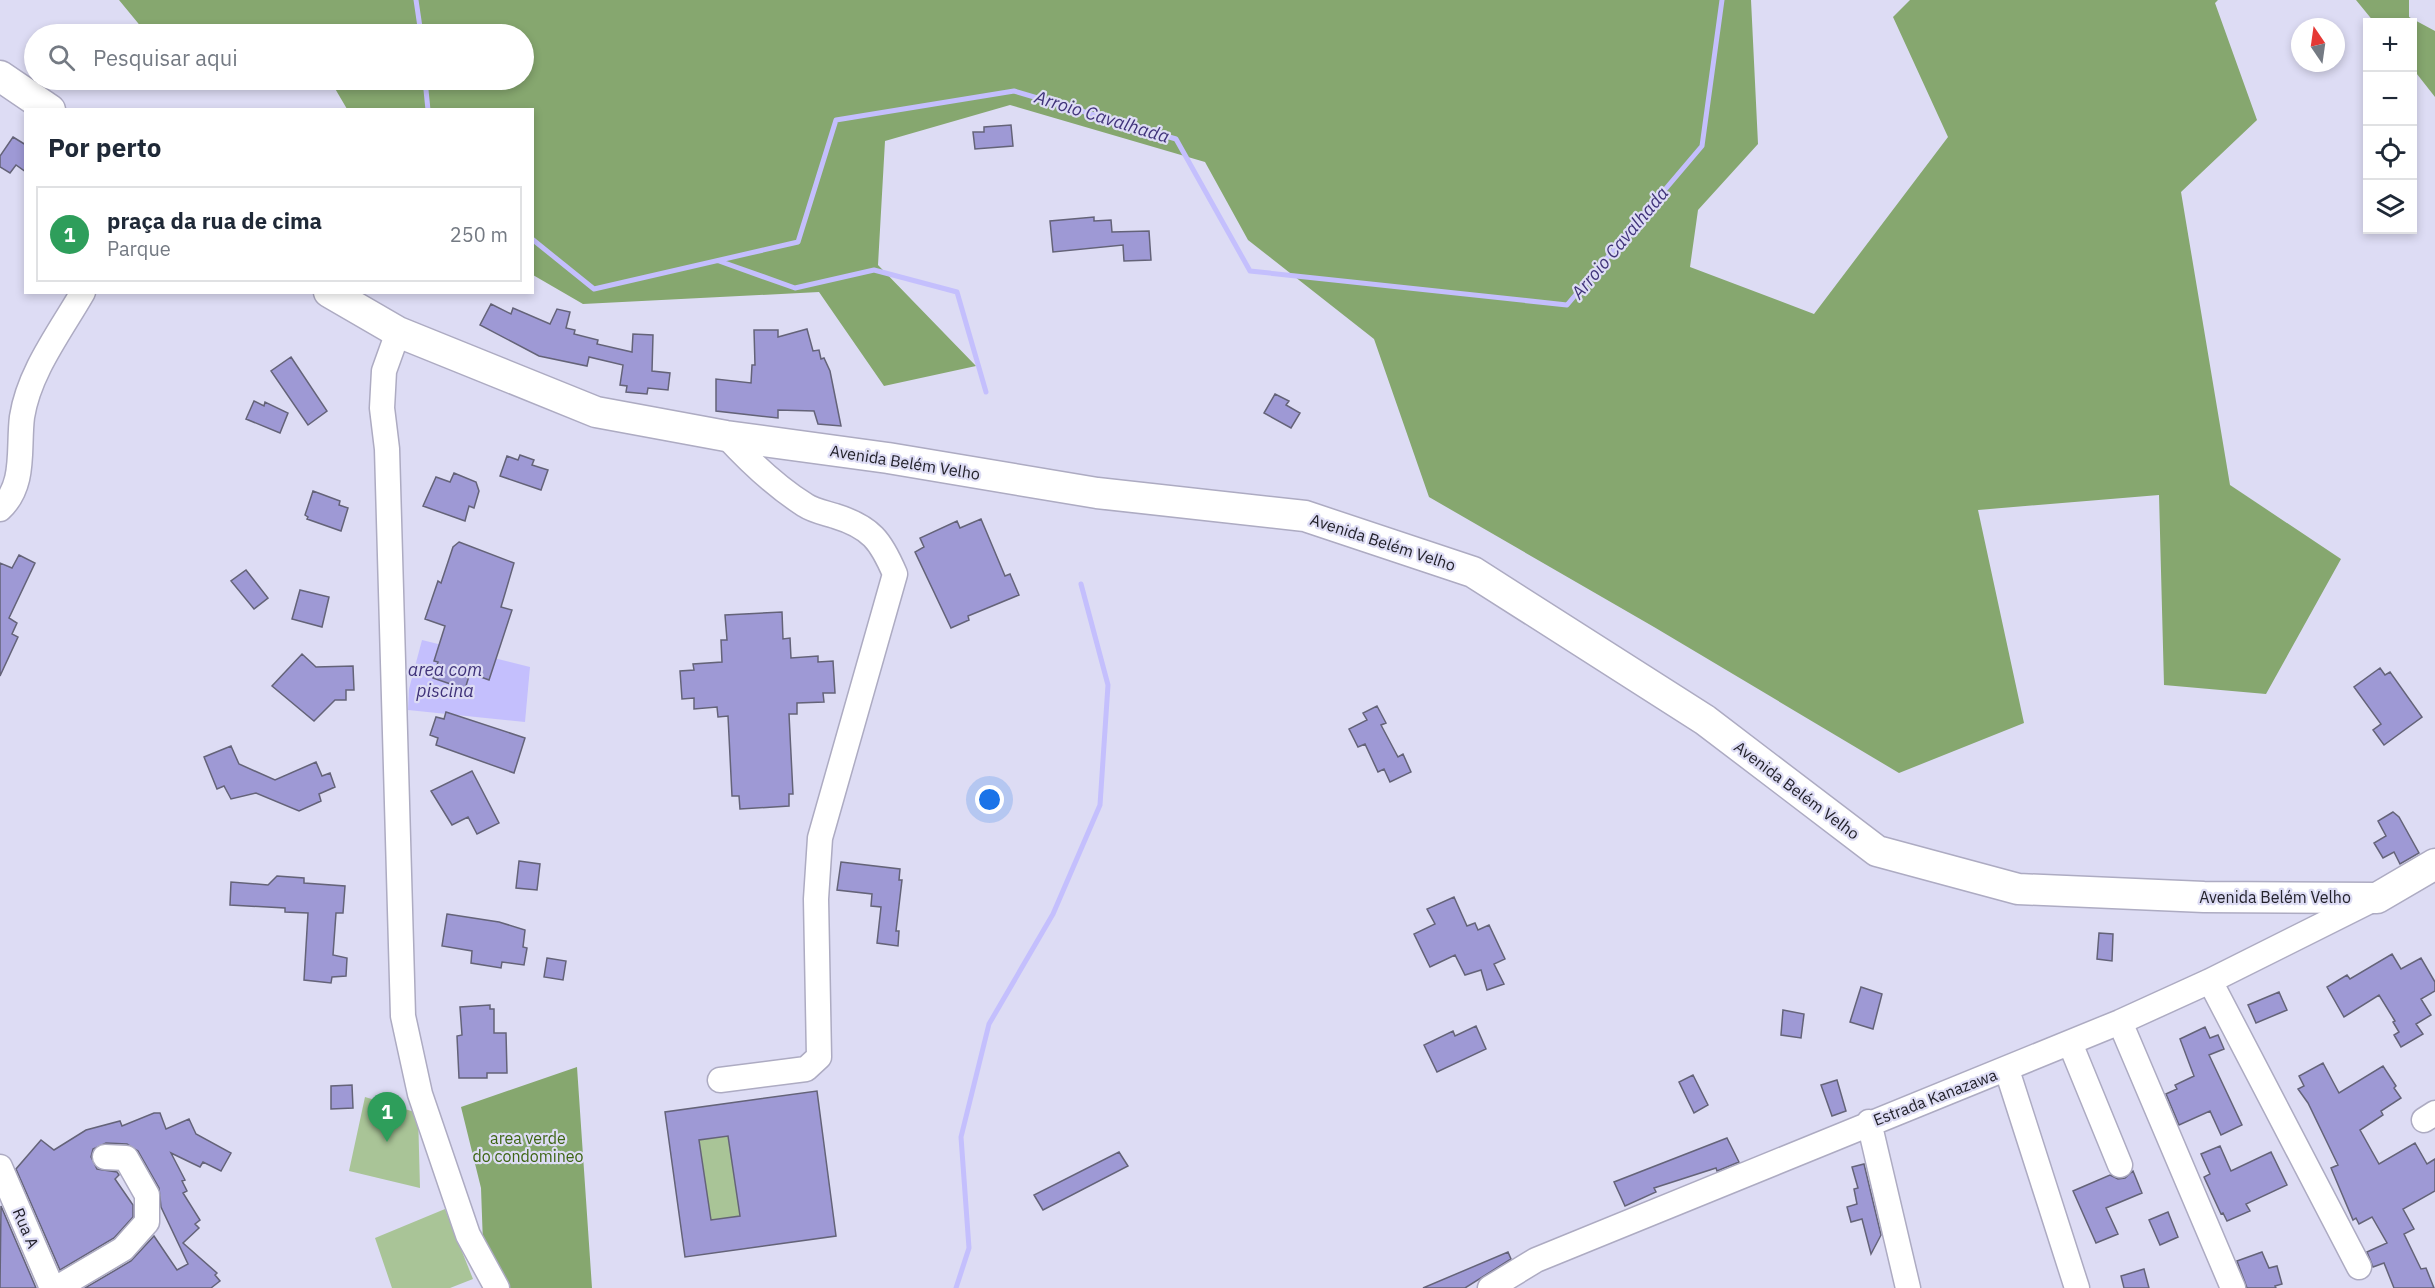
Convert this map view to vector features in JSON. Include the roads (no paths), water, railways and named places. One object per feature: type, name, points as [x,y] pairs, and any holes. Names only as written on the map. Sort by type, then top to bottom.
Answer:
[{"type":"main road","points":[[0,76],[47,108]]},
{"type":"main road","name":"Avenida Belém Velho","points":[[332,294],[398,332],[596,412],[726,436],[888,458],[1097,493],[1305,516],[1473,572],[1705,720],[1876,851],[2018,889],[2204,897],[2377,898]]},
{"type":"main road","points":[[2377,898],[2433,870]]},
{"type":"street","points":[[0,509],[6,504],[18,480],[22,416],[34,375],[82,294]]},
{"type":"street","points":[[398,332],[384,371],[382,408],[387,449],[403,1016],[420,1094],[449,1181],[468,1235],[497,1288]]},
{"type":"street","points":[[720,1080],[806,1069],[819,1057],[816,899],[819,838],[895,574],[884,548],[870,531],[852,521],[808,507],[774,484],[726,436]]},
{"type":"street","name":"Estrada Kanazawa","points":[[1490,1288],[1536,1260],[1869,1122],[2070,1044],[2210,981],[2377,898]]},
{"type":"street","points":[[2210,981],[2359,1267]]},
{"type":"street","points":[[2120,1022],[2233,1288]]},
{"type":"street","points":[[2070,1044],[2120,1165]]},
{"type":"street","points":[[2007,1070],[2077,1288]]},
{"type":"street","points":[[1869,1122],[1908,1288]]},
{"type":"street","points":[[57,1288],[123,1249],[147,1222],[147,1195],[126,1158],[105,1157]]},
{"type":"street","name":"Rua A","points":[[0,1167],[52,1288]]},
{"type":"street","points":[[1522,1288],[1536,1260]]},
{"type":"water","name":"area com piscina","points":[[422,640],[530,667],[525,722],[408,710],[409,689]]},
{"type":"waterway","name":"Arroio Cavalhada","points":[[416,0],[420,24]]},
{"type":"waterway","name":"Arroio Cavalhada","points":[[534,241],[594,289],[798,242],[836,120],[1014,91],[1176,139],[1250,271],[1567,305],[1702,146],[1722,0]]},
{"type":"waterway","name":"Arroio Cavalhada","points":[[426,90],[428,108]]},
{"type":"waterway","points":[[719,261],[795,288],[874,270],[957,292],[986,392]]},
{"type":"waterway","points":[[956,1288],[969,1248],[961,1137],[989,1024],[1053,914],[1100,805],[1108,685],[1081,584]]},
{"type":"place","name":"praça da rua de cima","points":[[387,1142]]},
{"type":"park label","name":"area verde do condomineo","points":[[528,1147]]}]
